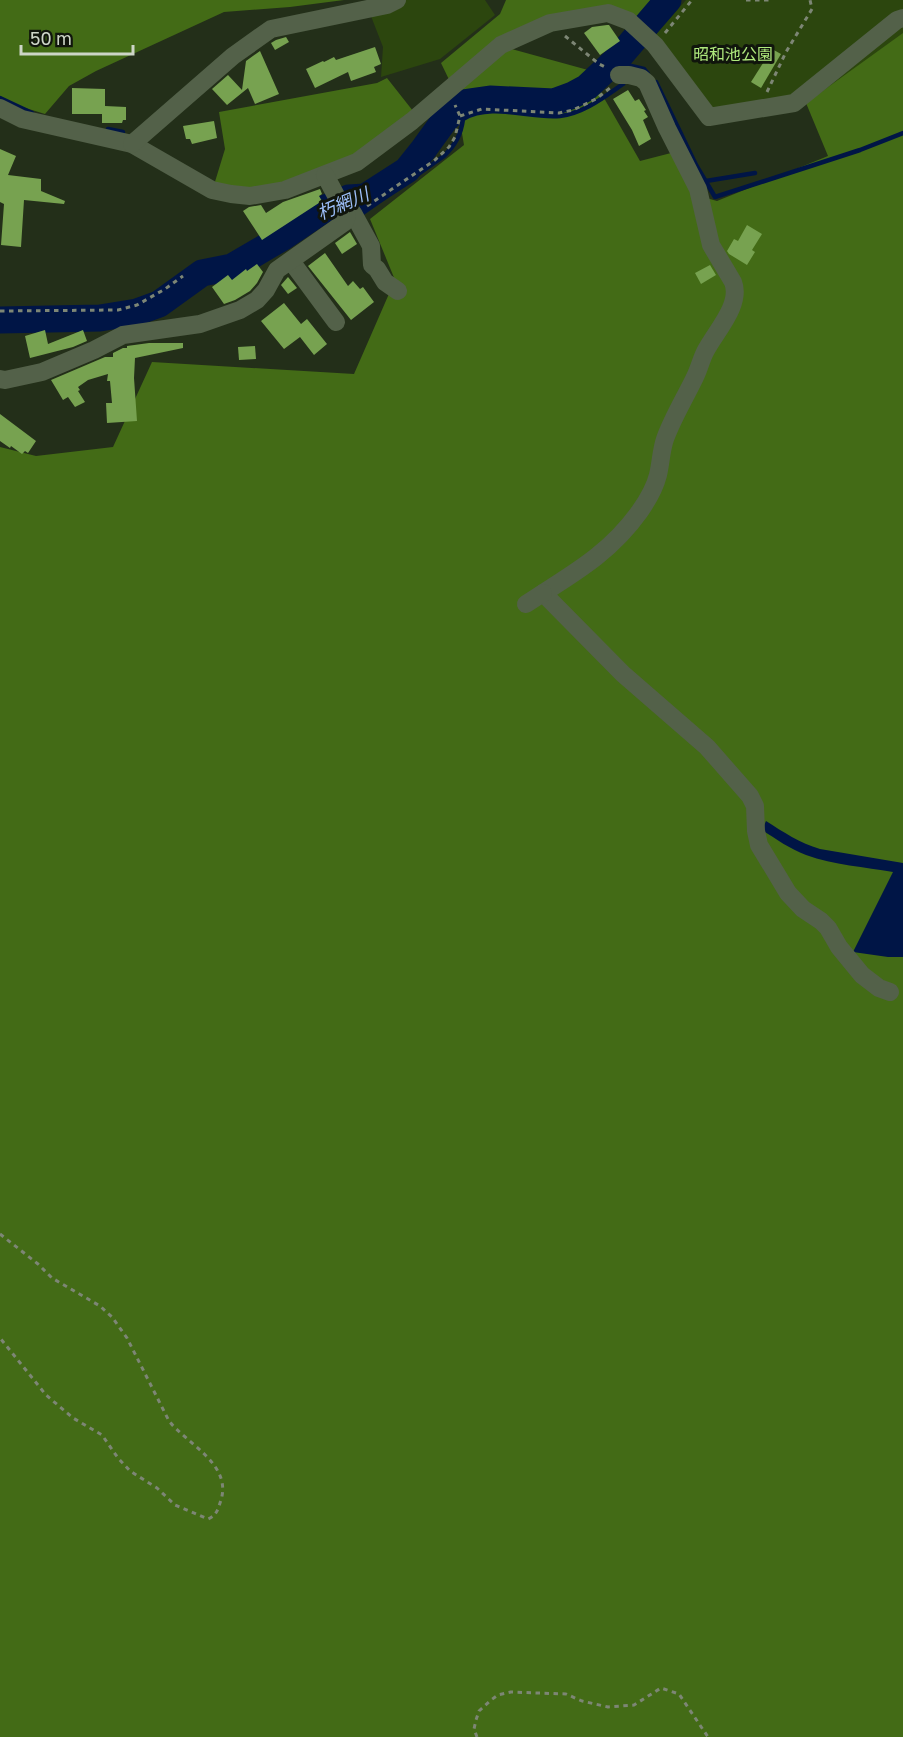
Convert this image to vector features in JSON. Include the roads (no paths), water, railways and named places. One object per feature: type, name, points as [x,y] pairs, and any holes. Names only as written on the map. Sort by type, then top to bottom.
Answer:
[{"type":"street","points":[[132,144],[234,56],[271,29],[387,5],[397,0]]},
{"type":"street","points":[[0,108],[22,118],[132,144],[212,190],[250,196],[285,190],[357,162],[412,121],[501,45],[550,23],[608,13],[629,21],[655,45],[709,117],[794,103],[897,20],[903,18]]},
{"type":"street","points":[[526,604],[586,566],[626,529],[641,509],[658,475],[661,451],[674,417],[706,350],[723,326],[735,295],[736,289],[733,282],[711,245],[698,189],[647,84],[641,78],[621,75]]},
{"type":"street","points":[[325,175],[370,246],[372,265],[378,268],[385,282],[399,291]]},
{"type":"street","points":[[0,379],[5,380],[42,372],[123,335],[200,324],[240,310],[257,300],[266,290],[277,270],[292,262],[345,222],[349,211]]},
{"type":"street","points":[[292,262],[336,322]]},
{"type":"street","points":[[543,593],[623,674],[707,747],[750,796],[755,806],[759,845],[788,893],[803,909],[828,928],[838,946],[862,975],[879,988],[890,992]]},
{"type":"water","points":[[766,821],[785,833],[820,849],[903,863],[903,957],[853,952],[893,872],[806,855],[762,830]]},
{"type":"waterway","name":"朽網川","points":[[0,320],[100,318],[137,312],[159,304],[202,273],[232,267],[326,208],[349,198],[365,197],[407,170],[444,121],[462,103],[490,99],[554,102],[586,88],[619,57],[668,0]]},
{"type":"waterway","points":[[614,62],[644,69],[648,74]]},
{"type":"waterway","points":[[656,82],[696,165],[715,197],[860,150],[903,133]]},
{"type":"waterway","points":[[360,215],[444,156],[457,139],[463,119],[474,114],[498,111],[560,116],[577,112],[593,104],[623,84]]},
{"type":"waterway","points":[[0,98],[32,113]]},
{"type":"waterway","points":[[108,129],[123,132]]},
{"type":"waterway","points":[[706,181],[755,173]]},
{"type":"park label","name":"昭和池公園","points":[[733,54]]}]
